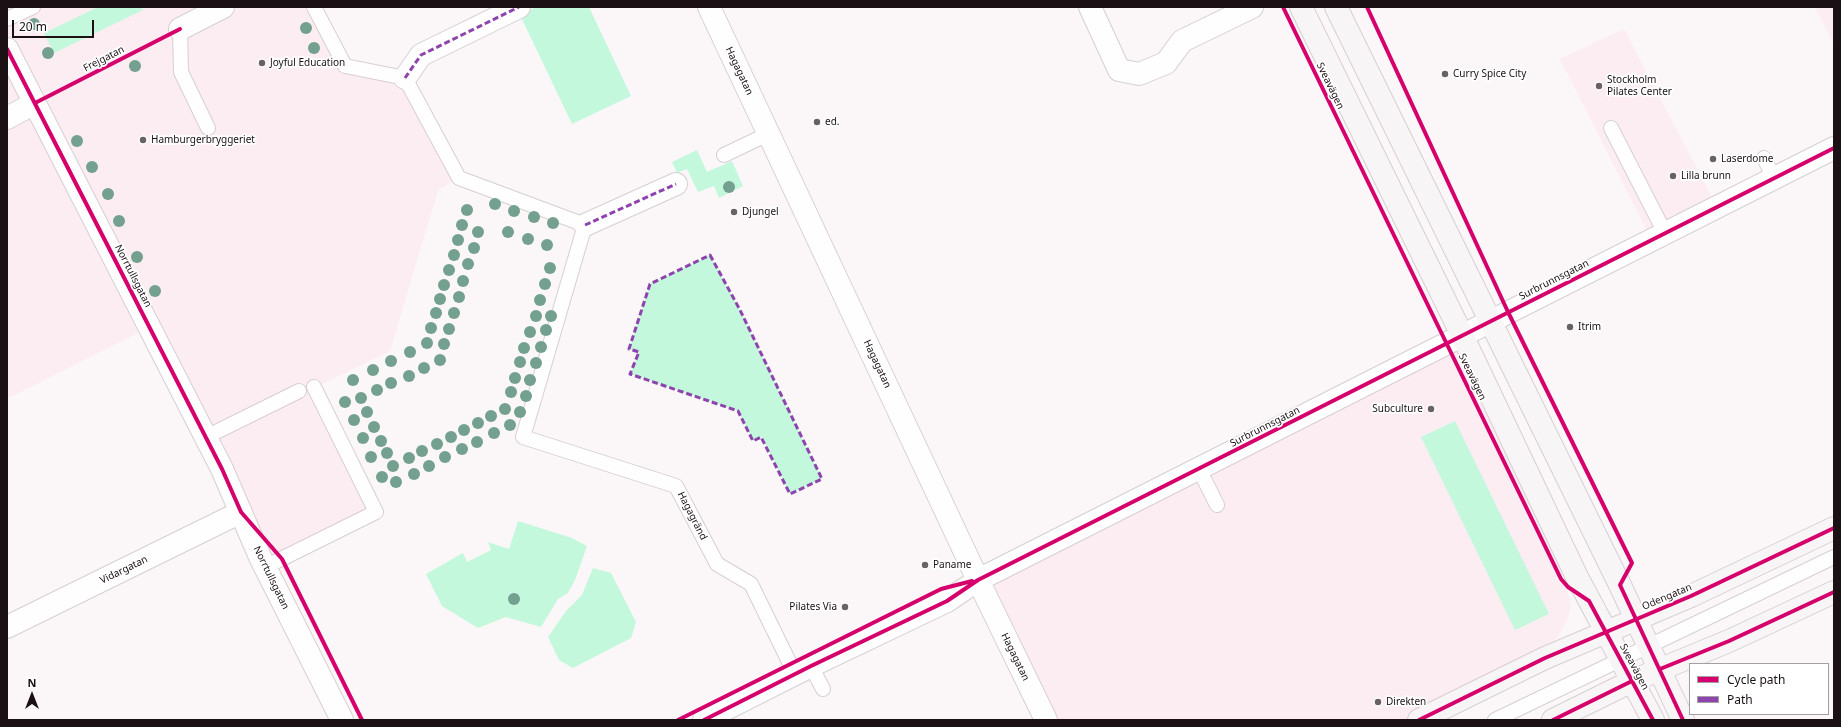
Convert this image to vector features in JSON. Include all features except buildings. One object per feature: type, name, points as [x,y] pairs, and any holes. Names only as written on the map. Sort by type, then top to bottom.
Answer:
[{"type":"main road","name":"Sveavägen","points":[[1301,7],[1462,335],[1577,577],[1653,720]]},
{"type":"main road","points":[[1336,7],[1636,619],[1683,720]]},
{"type":"main road","name":"Odengatan","points":[[1419,720],[1545,658],[1697,593],[1834,528]]},
{"type":"main road","points":[[1553,720],[1632,681],[1729,641],[1834,592]]},
{"type":"street","points":[[180,29],[223,7]]},
{"type":"street","points":[[405,78],[421,55],[519,7]]},
{"type":"street","name":"Hagagatan","points":[[709,7],[978,580],[1046,720]]},
{"type":"street","points":[[1090,7],[1119,70],[1139,74],[1166,64],[1182,40],[1252,7]]},
{"type":"street","name":"Norrtullsgatan","points":[[7,50],[206,437],[265,567],[342,720]]},
{"type":"street","points":[[7,118],[35,103]]},
{"type":"street","name":"Surbrunnsgatan","points":[[704,720],[803,670],[947,601],[978,580],[1834,148]]},
{"type":"street","points":[[585,225],[676,184]]},
{"type":"street","name":"Vidargatan","points":[[7,627],[241,512]]},
{"type":"lane","points":[[7,19],[33,7]]},
{"type":"lane","points":[[314,7],[345,66],[405,78],[459,178],[585,225]]},
{"type":"lane","points":[[180,29],[181,72],[208,128]]},
{"type":"lane","points":[[1611,128],[1665,233]]},
{"type":"lane","points":[[724,155],[768,134]]},
{"type":"lane","points":[[1764,158],[1774,178]]},
{"type":"lane","name":"Hagagränd","points":[[585,225],[523,436],[676,486],[716,564],[751,584],[803,670],[823,690]]},
{"type":"lane","points":[[265,567],[376,512],[314,388]]},
{"type":"lane","points":[[206,437],[299,391]]},
{"type":"lane","points":[[1199,469],[1217,505]]},
{"type":"lane","points":[[1495,720],[1834,557]]},
{"type":"shaded area","points":[[7,7],[316,7],[344,67],[405,79],[459,178],[438,190],[390,351],[314,388],[377,513],[262,570],[142,331],[7,399]]},
{"type":"shaded area","points":[[1815,7],[1834,7],[1834,45]]},
{"type":"shaded area","points":[[1624,29],[1715,203],[1650,237],[1560,59]]},
{"type":"shaded area","points":[[1472,332],[1567,589],[1571,607],[1566,623],[1557,638],[1543,651],[1406,720],[1042,720],[1055,714],[989,576]]},
{"type":"green space","points":[[98,7],[141,7],[143,10],[54,53],[44,33]]},
{"type":"green space","points":[[536,7],[589,7],[631,96],[572,124],[520,15]]},
{"type":"green space","points":[[697,150],[707,172],[732,161],[743,186],[719,198],[714,186],[698,192],[687,169],[677,173],[672,162]]},
{"type":"green space","points":[[710,255],[740,310],[822,479],[790,494],[762,437],[753,441],[738,411],[630,374],[639,352],[629,349],[650,284]]},
{"type":"green space","points":[[1455,421],[1549,614],[1515,630],[1421,437]]},
{"type":"green space","points":[[518,521],[572,538],[587,546],[575,580],[568,593],[558,599],[541,627],[506,617],[478,628],[442,606],[426,574],[463,553],[467,562],[491,550],[488,542],[509,549]]},
{"type":"green space","points":[[593,568],[611,573],[636,622],[631,638],[573,668],[559,660],[548,637],[566,611],[582,595]]},
{"type":"marked path","points":[[405,78],[421,55],[519,7]]},
{"type":"marked path","points":[[585,225],[676,184]]},
{"type":"marked path","points":[[710,255],[740,310],[822,479],[790,494],[761,437],[753,441],[738,411],[630,374],[639,352],[629,349],[650,284],[710,255]]},
{"type":"cycle path","points":[[1283,7],[1561,579],[1568,587],[1589,601],[1653,720]]},
{"type":"cycle path","points":[[1367,7],[1508,312],[1632,563],[1620,585],[1683,720]]},
{"type":"cycle path","name":"Frejgatan","points":[[35,103],[180,29]]},
{"type":"cycle path","points":[[7,49],[222,469],[241,512],[282,559],[362,720]]},
{"type":"cycle path","points":[[704,720],[811,666],[947,601],[978,580],[1834,148]]},
{"type":"cycle path","points":[[1419,720],[1545,658],[1691,596],[1834,528]]},
{"type":"cycle path","points":[[678,720],[941,589],[972,581]]},
{"type":"cycle path","points":[[1660,669],[1729,641],[1834,592]]},
{"type":"cycle path","points":[[1553,720],[1632,681]]},
{"type":"place","name":"Joyful Education","points":[[262,63]]},
{"type":"place","name":"Curry Spice City","points":[[1445,74]]},
{"type":"place","name":"Stockholm Pilates Center","points":[[1599,86]]},
{"type":"place","name":"ed.","points":[[817,122]]},
{"type":"place","name":"Hamburgerbryggeriet","points":[[143,140]]},
{"type":"place","name":"Laserdome","points":[[1713,159]]},
{"type":"place","name":"Lilla brunn","points":[[1673,176]]},
{"type":"place","name":"Djungel","points":[[734,212]]},
{"type":"place","name":"Itrim","points":[[1570,327]]},
{"type":"place","name":"Subculture","points":[[1431,409]]},
{"type":"place","name":"Paname","points":[[925,565]]},
{"type":"place","name":"Pilates Via","points":[[845,607]]},
{"type":"place","name":"Direkten","points":[[1378,702]]}]
